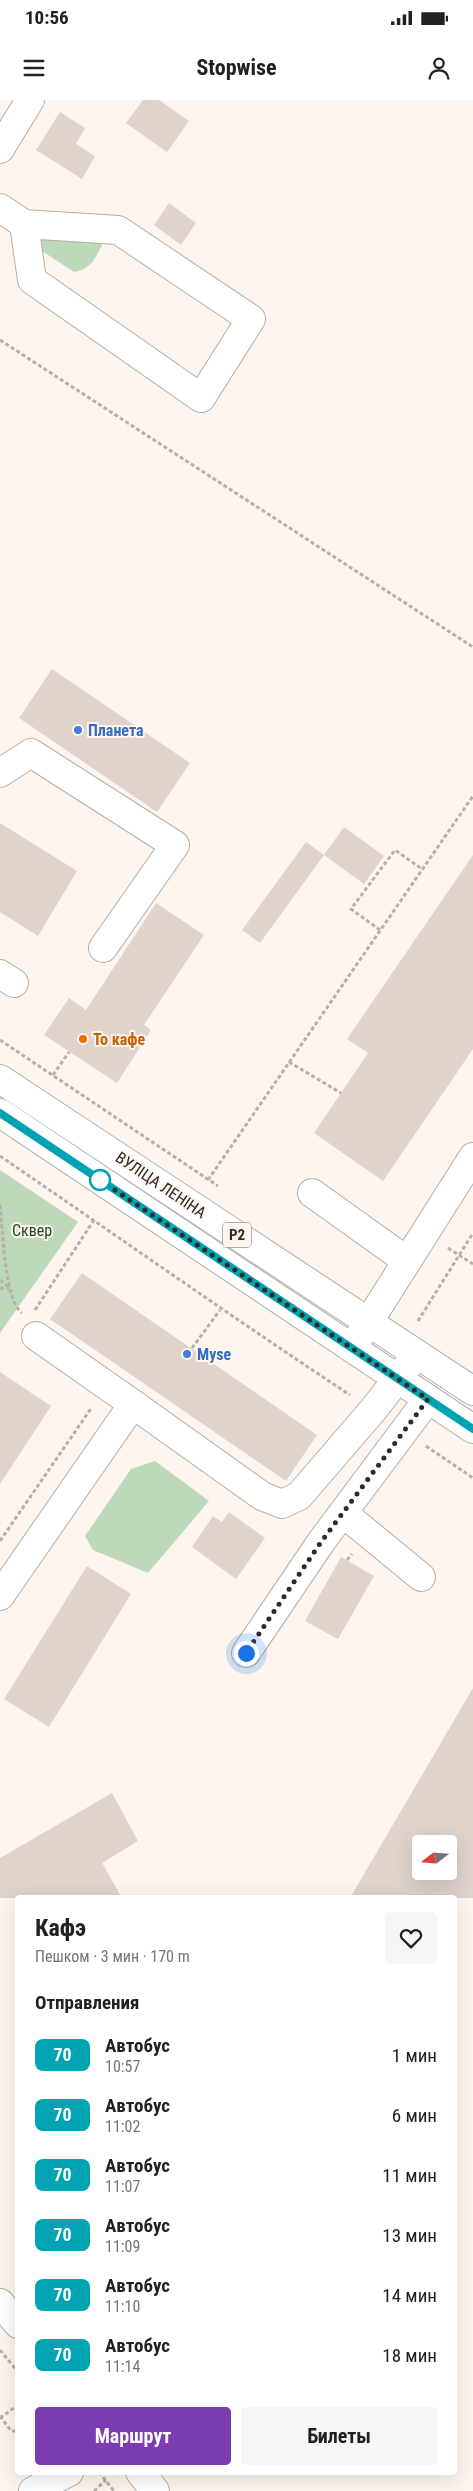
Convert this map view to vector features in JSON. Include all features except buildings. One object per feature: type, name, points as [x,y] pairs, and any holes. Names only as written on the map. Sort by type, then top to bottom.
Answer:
[{"type":"main road","points":[[0,149],[30,100]]},
{"type":"main road","points":[[0,208],[24,224],[118,230],[251,318],[201,398],[32,280],[24,224]]},
{"type":"main road","points":[[0,773],[31,753],[175,845],[103,948]]},
{"type":"main road","name":"ВУЛІЦА ЛЕНІНА","points":[[0,1079],[473,1391]]},
{"type":"main road","name":"ВУЛІЦА ЛЕНІНА","points":[[0,1113],[473,1429]]},
{"type":"main road","points":[[352,1348],[473,1157]]},
{"type":"main road","points":[[312,1193],[407,1261]]},
{"type":"main road","points":[[36,1336],[262,1496],[282,1504],[299,1496],[373,1410],[417,1354]]},
{"type":"main road","points":[[246,1653],[342,1513],[428,1399]]},
{"type":"main road","points":[[0,1596],[132,1404]]},
{"type":"main road","points":[[342,1513],[421,1577]]},
{"type":"main road","points":[[0,2303],[15,2320]]},
{"type":"main road","points":[[142,2475],[155,2491]]},
{"type":"path","points":[[0,340],[473,647]]},
{"type":"path","points":[[208,1180],[473,796]]},
{"type":"path","points":[[380,930],[351,909],[394,850],[422,869]]},
{"type":"path","points":[[53,1075],[69,1052]]},
{"type":"path","points":[[289,1062],[341,1093]]},
{"type":"path","points":[[0,1156],[220,1310],[373,1410]]},
{"type":"path","points":[[0,1205],[10,1288],[16,1308],[30,1318],[94,1220]]},
{"type":"path","points":[[418,1321],[473,1233]]},
{"type":"path","points":[[0,1280],[10,1288]]},
{"type":"path","points":[[0,1288],[10,1288]]},
{"type":"path","points":[[192,1348],[220,1310]]},
{"type":"path","points":[[0,1541],[106,1386]]},
{"type":"path","points":[[404,1431],[473,1478]]},
{"type":"path","points":[[0,2350],[15,2368]]},
{"type":"path","points":[[15,2407],[0,2417],[11,2431],[15,2431]]},
{"type":"path","points":[[102,2475],[114,2491]]},
{"type":"path","points":[[94,2491],[106,2480]]},
{"type":"green space","points":[[47,237],[98,240],[102,245],[95,259],[88,266],[74,272],[42,251],[41,240]]},
{"type":"green space","name":"Сквер","points":[[0,1170],[78,1222],[0,1333]]},
{"type":"green space","points":[[155,1461],[209,1501],[148,1573],[93,1550],[85,1536],[131,1469]]},
{"type":"bus line","name":"70","points":[[0,1113],[473,1429]]},
{"type":"place","name":"Планета","points":[[78,730]]},
{"type":"place","name":"То кафе","points":[[83,1039]]},
{"type":"place","name":"Myse","points":[[187,1354]]},
{"type":"route","points":[[100,1180],[428,1399],[321,1542],[246,1653]]}]
